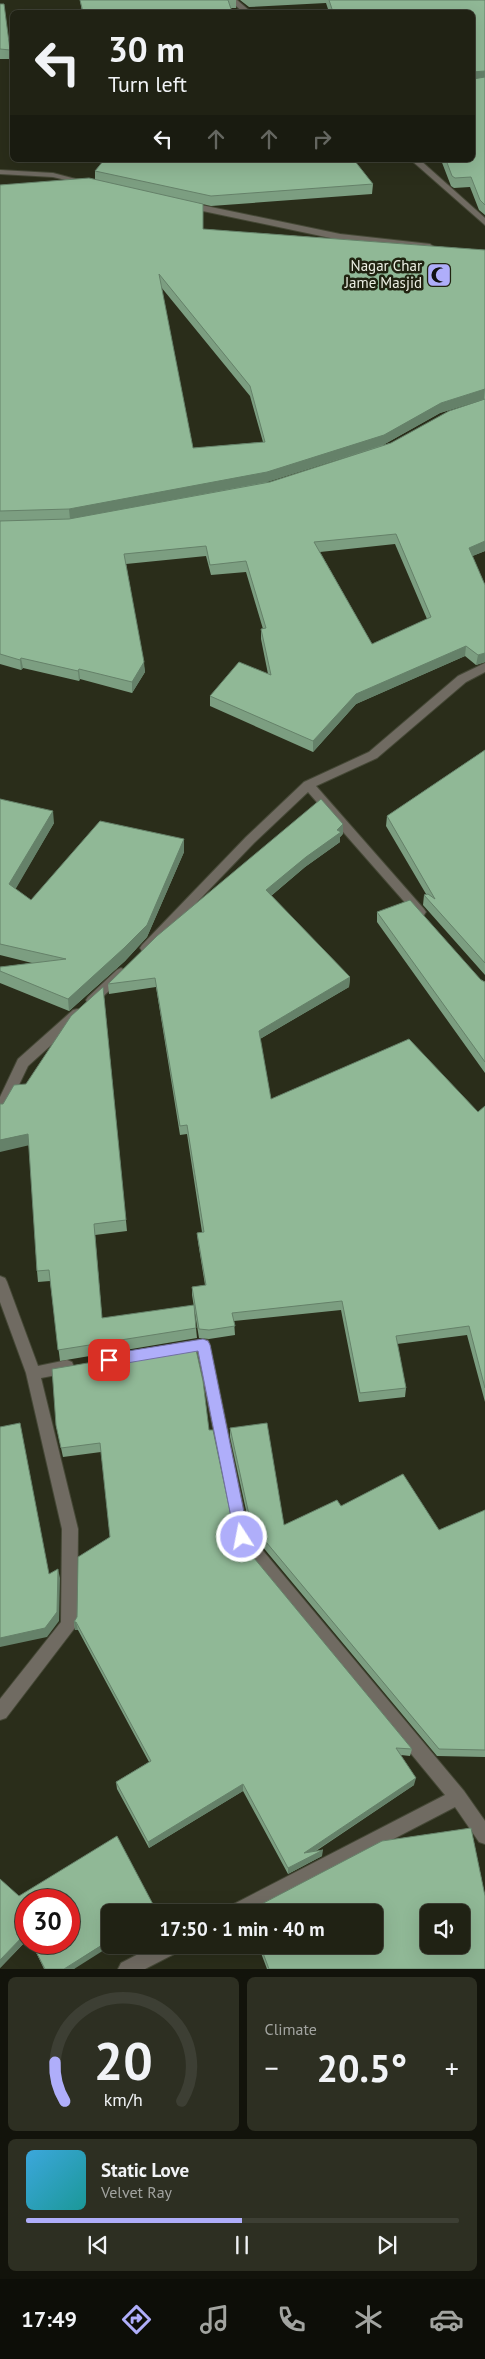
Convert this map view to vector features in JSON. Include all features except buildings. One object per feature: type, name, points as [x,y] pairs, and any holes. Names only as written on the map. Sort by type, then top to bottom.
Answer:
[{"type":"street","points":[[233,0],[245,10]]},
{"type":"street","points":[[416,162],[485,222]]},
{"type":"street","points":[[0,172],[53,175],[101,186]]},
{"type":"street","points":[[178,203],[340,237],[437,248]]},
{"type":"street","points":[[0,1110],[24,1063],[133,961],[250,840],[308,785],[373,754],[462,678],[485,666]]},
{"type":"street","points":[[308,785],[426,918]]},
{"type":"street","points":[[0,1282],[33,1373],[70,1529],[68,1625],[0,1712]]},
{"type":"street","points":[[165,1351],[203,1345],[242,1537],[458,1796],[485,1836]]},
{"type":"street","points":[[33,1373],[80,1365]]},
{"type":"street","points":[[251,1904],[458,1796]]},
{"type":"street","points":[[127,1969],[156,1954]]},
{"type":"place","name":"Nagar Char Jame Masjid","points":[[439,275]]},
{"type":"route","points":[[109,1360],[203,1345],[242,1537]]}]
